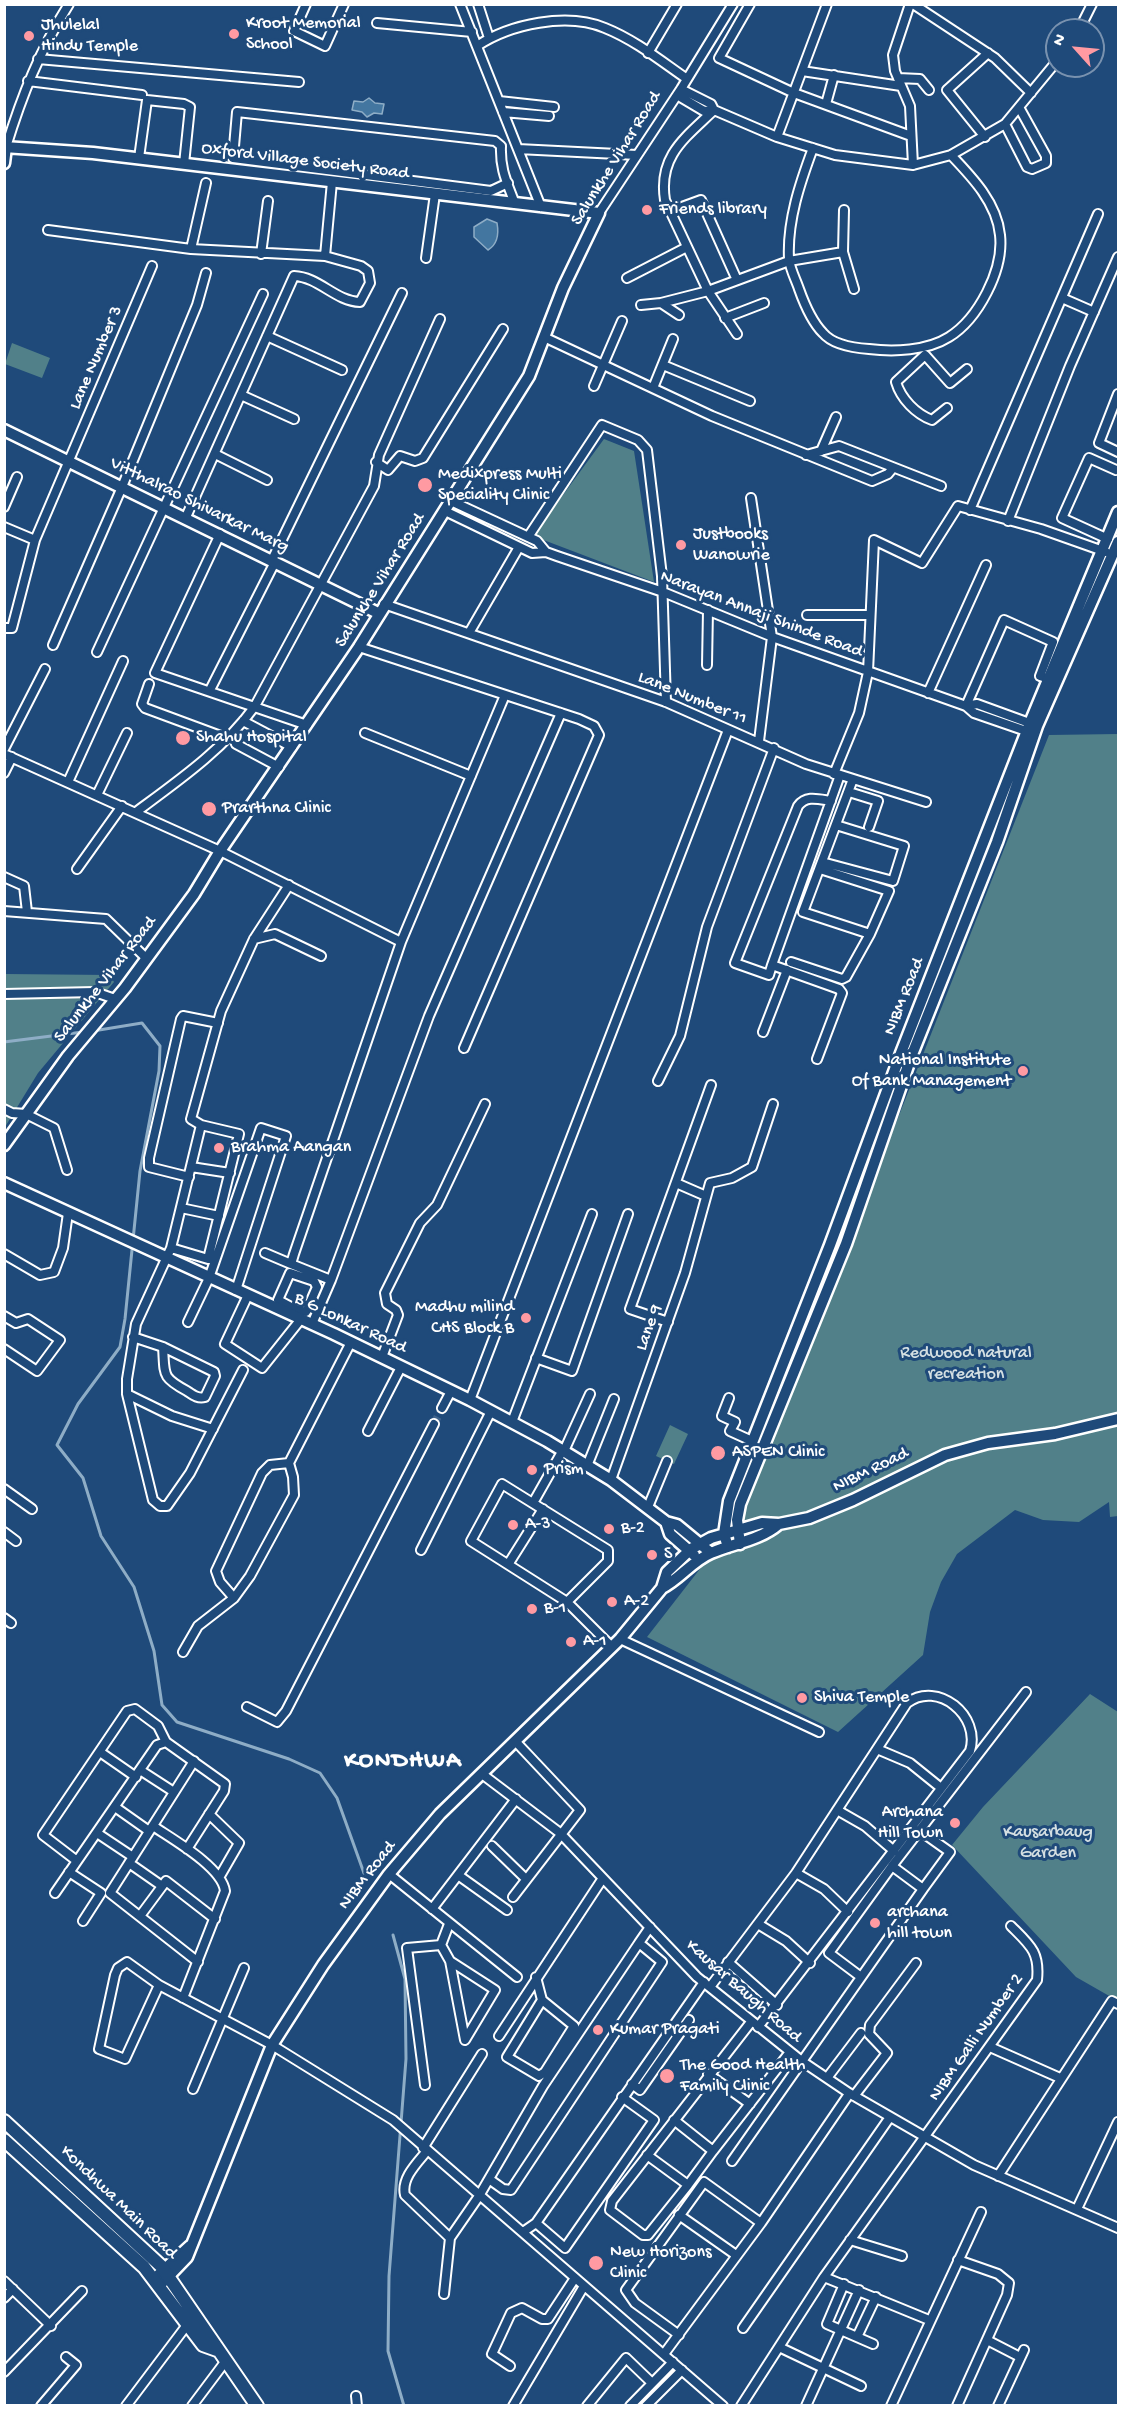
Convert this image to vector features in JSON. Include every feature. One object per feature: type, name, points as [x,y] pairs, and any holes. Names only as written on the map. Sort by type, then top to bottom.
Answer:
[{"type":"main road","name":"Kondhwa Main Road","points":[[4,2121],[161,2278],[190,2320],[203,2345],[217,2350],[257,2406]]},
{"type":"main road","name":"Kondhwa Main Road","points":[[4,2140],[161,2278]]},
{"type":"street","points":[[4,163],[5,147],[28,81],[69,4]]},
{"type":"street","points":[[306,4],[294,31],[325,46],[344,4]]},
{"type":"street","points":[[460,4],[541,207]]},
{"type":"street","points":[[478,4],[489,38]]},
{"type":"street","points":[[648,53],[677,4]]},
{"type":"street","name":"Salunkhe Vihar Road","points":[[4,1145],[68,1056],[115,999],[194,894],[220,851],[359,647],[521,391],[546,338],[563,288],[599,213],[679,92],[733,4]]},
{"type":"street","points":[[750,4],[719,58],[794,93],[911,136]]},
{"type":"street","points":[[777,137],[826,4]]},
{"type":"street","points":[[913,165],[910,106],[892,55],[912,4],[988,53],[1031,93]]},
{"type":"street","points":[[1085,18],[1092,4]]},
{"type":"street","points":[[477,46],[489,38],[526,26],[573,22],[603,27],[687,79]]},
{"type":"street","points":[[377,23],[471,32]]},
{"type":"street","points":[[985,137],[947,90],[988,53]]},
{"type":"street","points":[[38,59],[299,82]]},
{"type":"street","points":[[802,71],[900,82],[920,79],[929,90]]},
{"type":"street","points":[[826,104],[834,75]]},
{"type":"street","points":[[679,92],[704,111],[714,110],[777,137],[835,155],[913,165],[951,155],[1005,124],[1020,109],[1045,76]]},
{"type":"street","points":[[28,81],[142,95]]},
{"type":"street","points":[[139,158],[147,100],[184,104],[189,107],[184,164]]},
{"type":"street","points":[[499,101],[554,107]]},
{"type":"street","points":[[1005,124],[1027,167],[1032,169],[1046,164],[1046,156],[1020,109]]},
{"type":"street","points":[[714,110],[668,159],[663,184],[671,211],[708,291],[737,334]]},
{"type":"street","points":[[232,170],[237,111],[495,141],[501,146],[500,166],[515,204]]},
{"type":"street","points":[[503,112],[549,116]]},
{"type":"street","name":"Oxford Village Society Road","points":[[5,147],[139,158],[599,213]]},
{"type":"street","points":[[813,148],[798,188],[790,234],[789,261],[803,302],[823,334],[849,348],[890,351],[949,337],[977,311],[996,274],[1000,236],[991,207],[975,180],[951,155]]},
{"type":"street","points":[[518,149],[637,155]]},
{"type":"street","points":[[233,158],[491,191],[508,185]]},
{"type":"street","points":[[325,256],[332,182]]},
{"type":"street","points":[[191,249],[206,183]]},
{"type":"street","points":[[426,258],[435,194]]},
{"type":"street","points":[[671,211],[701,200],[737,280]]},
{"type":"street","points":[[261,254],[268,201]]},
{"type":"street","points":[[844,210],[843,252],[854,289]]},
{"type":"street","points":[[970,510],[1098,214]]},
{"type":"street","points":[[48,230],[191,249],[325,256],[361,266],[368,271],[370,283],[360,302],[348,302],[304,277],[294,276],[186,518]]},
{"type":"street","points":[[627,278],[687,247]]},
{"type":"street","points":[[641,305],[661,303],[708,291],[789,261],[843,252]]},
{"type":"street","points":[[1008,521],[1119,257]]},
{"type":"street","name":"Lane Number 3","points":[[4,628],[12,628],[34,540],[152,266]]},
{"type":"street","points":[[52,645],[122,487],[197,304],[206,273]]},
{"type":"street","points":[[210,690],[402,293]]},
{"type":"street","points":[[97,652],[263,294]]},
{"type":"street","points":[[1062,298],[1094,312]]},
{"type":"street","points":[[661,303],[679,315]]},
{"type":"street","points":[[725,318],[764,303]]},
{"type":"street","points":[[135,812],[187,775],[243,721],[255,706],[374,486],[376,462],[440,319]]},
{"type":"street","points":[[594,386],[621,321]]},
{"type":"street","points":[[376,462],[388,470],[400,456],[415,461],[423,458],[503,329]]},
{"type":"street","points":[[267,336],[342,369]]},
{"type":"street","points":[[546,338],[804,455],[872,481],[888,474],[893,468]]},
{"type":"street","points":[[653,388],[673,339]]},
{"type":"street","points":[[914,347],[922,358]]},
{"type":"street","points":[[947,408],[932,420],[921,416],[900,392],[896,382],[925,355],[950,383],[967,369]]},
{"type":"street","points":[[663,365],[750,401]]},
{"type":"street","points":[[1119,394],[1099,443],[1119,452]]},
{"type":"street","points":[[241,395],[294,419]]},
{"type":"street","points":[[821,451],[836,417]]},
{"type":"street","points":[[528,537],[602,425],[638,440],[647,450],[659,536],[666,702]]},
{"type":"street","name":"Vitthalrao Shivarkar Marg","points":[[4,430],[321,584],[381,609]]},
{"type":"street","points":[[804,455],[839,446],[942,486]]},
{"type":"street","points":[[215,454],[267,480]]},
{"type":"street","points":[[1113,540],[1062,518],[1089,458],[1116,470]]},
{"type":"street","points":[[4,507],[17,477]]},
{"type":"street","points":[[752,498],[772,637],[759,741]]},
{"type":"street","name":"Narayan Annaji Shinde Road","points":[[451,501],[537,541],[546,552]]},
{"type":"street","points":[[831,801],[809,798],[802,800],[798,806],[735,963],[769,975],[831,801],[837,775],[859,712],[868,672],[874,540],[922,563],[958,506],[1041,529],[1108,553]]},
{"type":"street","name":"Narayan Annaji Shinde Road","points":[[445,511],[532,553],[546,552],[663,592],[772,637],[966,706],[974,713],[1032,729]]},
{"type":"street","name":"NIBM Road","points":[[728,1547],[724,1534],[752,1441],[1032,729],[1108,553],[1119,512]]},
{"type":"street","points":[[4,527],[34,540]]},
{"type":"street","points":[[220,534],[155,673],[307,725]]},
{"type":"street","points":[[469,633],[519,547]]},
{"type":"street","name":"NIBM Road","points":[[740,1544],[735,1502],[846,1244],[911,1057],[997,842],[1049,679],[1108,553]]},
{"type":"street","points":[[928,693],[986,565]]},
{"type":"street","name":"Lane Number 11","points":[[381,609],[469,633],[666,702],[837,775],[926,802]]},
{"type":"street","points":[[707,665],[708,610]]},
{"type":"street","points":[[807,615],[870,615]]},
{"type":"street","points":[[966,706],[1004,620],[1053,642],[1040,676],[1049,679]]},
{"type":"street","points":[[359,647],[561,713],[594,726],[599,735],[464,1048]]},
{"type":"street","points":[[68,782],[123,662]]},
{"type":"street","points":[[4,749],[45,669]]},
{"type":"street","points":[[149,684],[142,704],[145,708],[226,738]]},
{"type":"street","points":[[291,1264],[401,942],[505,694]]},
{"type":"street","points":[[312,1324],[331,1280],[429,1016],[561,713]]},
{"type":"street","points":[[243,721],[292,747]]},
{"type":"street","points":[[470,1400],[728,730]]},
{"type":"street","points":[[97,795],[127,733]]},
{"type":"street","points":[[364,733],[471,776]]},
{"type":"street","points":[[236,744],[279,767]]},
{"type":"street","points":[[658,1081],[680,1036],[692,993],[696,960],[774,748]]},
{"type":"street","points":[[4,773],[8,756],[220,851],[401,942]]},
{"type":"street","points":[[853,779],[803,912],[870,934]]},
{"type":"street","points":[[849,792],[878,801],[869,827]]},
{"type":"street","points":[[77,869],[122,806]]},
{"type":"street","points":[[821,865],[892,881],[904,846],[837,825]]},
{"type":"street","points":[[791,962],[842,979],[846,977],[870,934],[889,891],[821,865]]},
{"type":"street","points":[[4,877],[24,886],[27,912]]},
{"type":"street","points":[[169,1254],[208,1259],[239,1133],[201,1125],[191,1119],[218,1023],[240,966],[254,939],[289,885]]},
{"type":"street","points":[[4,911],[106,919],[145,957]]},
{"type":"street","points":[[254,939],[275,934],[321,956]]},
{"type":"street","points":[[772,965],[839,989],[842,993],[817,1059]]},
{"type":"street","points":[[763,1032],[787,970]]},
{"type":"street","points":[[4,994],[95,992],[115,999]]},
{"type":"street","points":[[189,1177],[152,1168],[148,1164],[181,1019],[183,1016],[218,1023]]},
{"type":"street","points":[[668,1322],[630,1309],[711,1085]]},
{"type":"street","points":[[382,1357],[398,1315],[396,1310],[387,1304],[385,1293],[420,1223],[437,1205],[485,1104]]},
{"type":"street","name":"Lane 9","points":[[611,1480],[685,1273],[710,1183],[732,1178],[752,1167],[772,1104]]},
{"type":"street","points":[[4,1109],[12,1113],[26,1114],[54,1128],[68,1170]]},
{"type":"street","points":[[201,1125],[169,1254],[136,1324],[133,1337],[127,1394],[148,1487],[153,1500],[160,1506],[167,1506],[184,1481],[243,1370]]},
{"type":"street","points":[[188,1322],[209,1278],[261,1128],[286,1136],[236,1290]]},
{"type":"street","points":[[191,1167],[230,1173]]},
{"type":"street","name":"B G Lonkar Road","points":[[4,1183],[140,1246],[169,1254],[209,1278],[294,1314],[470,1400],[611,1480],[666,1522],[677,1525],[711,1553]]},
{"type":"street","points":[[676,1183],[706,1196]]},
{"type":"street","points":[[181,1209],[219,1216]]},
{"type":"street","points":[[4,1254],[40,1275],[54,1272],[63,1248],[68,1213]]},
{"type":"street","points":[[512,1422],[592,1214]]},
{"type":"street","points":[[536,1358],[572,1371],[628,1214]]},
{"type":"street","points":[[265,1253],[309,1275],[317,1287],[307,1312],[294,1314],[278,1300],[290,1273],[309,1275],[331,1280]]},
{"type":"street","points":[[248,1295],[225,1344],[262,1368],[294,1314]]},
{"type":"street","points":[[4,1316],[15,1323],[28,1318],[60,1340],[36,1371],[4,1349]]},
{"type":"street","points":[[133,1337],[163,1347],[214,1372],[215,1376],[205,1397],[198,1397],[169,1381],[165,1373],[163,1347]]},
{"type":"street","points":[[183,1652],[198,1626],[234,1598],[250,1576],[294,1495],[289,1462],[351,1342]]},
{"type":"street","points":[[369,1431],[401,1367]]},
{"type":"street","points":[[442,1408],[451,1391]]},
{"type":"street","points":[[127,1394],[172,1416],[213,1429]]},
{"type":"street","points":[[533,1503],[563,1451],[590,1394]]},
{"type":"street","points":[[729,1398],[722,1416],[735,1422],[730,1431],[752,1441]]},
{"type":"street","points":[[587,1466],[614,1399]]},
{"type":"street","points":[[421,1550],[491,1411]]},
{"type":"street","name":"NIBM Road","points":[[161,2278],[190,2246],[237,2137],[272,2045],[323,1965],[389,1874],[440,1814],[616,1642],[662,1588],[668,1572],[689,1550],[699,1543],[762,1523],[779,1524],[809,1518],[853,1500],[945,1455],[988,1443],[1055,1434],[1119,1419]]},
{"type":"street","points":[[247,1707],[266,1719],[277,1722],[286,1712],[434,1424]]},
{"type":"street","points":[[648,1507],[667,1461]]},
{"type":"street","points":[[234,1598],[220,1582],[216,1571],[262,1473],[270,1465],[289,1462]]},
{"type":"street","points":[[567,1602],[608,1561],[608,1550],[502,1484],[471,1541],[509,1563],[567,1602],[616,1642],[819,1732]]},
{"type":"street","points":[[4,1488],[32,1509]]},
{"type":"street","points":[[509,1563],[543,1509]]},
{"type":"street","name":"B G Lonkar Road","points":[[666,1522],[670,1533],[699,1560]]},
{"type":"street","name":"NIBM Road","points":[[662,1588],[676,1581],[699,1560],[711,1553],[766,1535],[779,1524]]},
{"type":"street","points":[[4,1532],[16,1541]]},
{"type":"street","points":[[861,1977],[829,1953],[919,1830],[1026,1692]]},
{"type":"street","points":[[523,2232],[536,2223],[660,2045],[707,1984],[759,1924],[796,1873],[907,1703],[914,1698],[937,1696],[956,1705],[968,1719],[973,1738],[970,1750],[777,2005],[754,2025],[708,2074],[612,2200],[609,2210],[643,2235],[648,2235],[790,2052]]},
{"type":"street","points":[[77,1861],[43,1835],[127,1711],[131,1709],[158,1726],[166,1742],[225,1784],[224,1791],[187,1849]]},
{"type":"street","points":[[55,1893],[157,1745],[166,1742]]},
{"type":"street","points":[[513,1897],[560,1833],[579,1814],[579,1806],[516,1742]]},
{"type":"street","points":[[877,1749],[910,1763],[941,1788]]},
{"type":"street","points":[[100,1752],[174,1792]]},
{"type":"street","points":[[83,1921],[131,1860],[194,1761]]},
{"type":"street","name":"Kausar Baugh Road","points":[[482,1774],[560,1833],[707,1984],[754,2025],[803,2062],[851,2095],[925,2138],[998,2176],[1119,2228]]},
{"type":"street","points":[[432,1909],[516,1800]]},
{"type":"street","points":[[115,1807],[187,1849],[220,1876],[225,1891],[183,1998]]},
{"type":"street","points":[[837,1810],[865,1826],[894,1851]]},
{"type":"street","points":[[209,1814],[239,1843],[220,1876]]},
{"type":"street","points":[[732,2160],[950,1852],[919,1830]]},
{"type":"street","points":[[98,1833],[162,1886]]},
{"type":"street","points":[[492,1846],[526,1879]]},
{"type":"street","points":[[892,1866],[923,1889]]},
{"type":"street","points":[[69,1872],[140,1916],[198,1962]]},
{"type":"street","points":[[796,1873],[824,1889],[848,1912]]},
{"type":"street","points":[[389,1874],[517,1977]]},
{"type":"street","points":[[458,1875],[507,1910]]},
{"type":"street","points":[[499,2036],[603,1878]]},
{"type":"street","points":[[140,1916],[166,1881],[215,1919]]},
{"type":"street","points":[[441,1945],[449,1924]]},
{"type":"street","points":[[759,1924],[786,1941],[810,1963]]},
{"type":"street","name":"NIBM Galli Number 2","points":[[741,2406],[824,2277],[1037,1980],[1039,1962],[1030,1945],[1011,1926]]},
{"type":"street","points":[[444,2294],[450,2238],[479,2196],[543,2086],[650,1927]]},
{"type":"street","points":[[489,2179],[503,2189],[511,2190],[662,1962],[639,1942]]},
{"type":"street","points":[[441,1945],[450,1961],[465,2040],[495,1990],[450,1961]]},
{"type":"street","points":[[425,2085],[406,1948],[441,1945]]},
{"type":"street","points":[[159,1985],[125,2059],[99,2049],[118,1968],[127,1962],[159,1985],[272,2045],[393,2120],[424,2150],[523,2232],[723,2406]]},
{"type":"street","points":[[728,1962],[777,2005]]},
{"type":"street","points":[[664,2354],[761,2223],[851,2095],[887,2053],[869,2034],[870,2025],[916,1963]]},
{"type":"street","points":[[194,2089],[244,1968]]},
{"type":"street","points":[[536,1977],[542,2000],[574,2026],[545,2072],[539,2076],[507,2057],[542,2000]]},
{"type":"street","points":[[998,2176],[1112,2001],[1119,2004]]},
{"type":"street","points":[[632,2084],[640,2090],[689,2020]]},
{"type":"street","points":[[826,2078],[861,2032]]},
{"type":"street","points":[[660,2045],[668,2051]]},
{"type":"street","points":[[990,2047],[1060,2078]]},
{"type":"street","points":[[450,2238],[405,2195],[403,2188],[405,2180],[482,2054]]},
{"type":"street","points":[[708,2074],[750,2104]]},
{"type":"street","points":[[536,2223],[566,2248],[654,2121],[622,2097]]},
{"type":"street","points":[[743,2328],[890,2117]]},
{"type":"street","points":[[674,2120],[713,2151]]},
{"type":"street","points":[[1077,2210],[1119,2122]]},
{"type":"street","points":[[647,2155],[687,2185]]},
{"type":"street","points":[[679,2335],[635,2303],[626,2290],[679,2215],[704,2182],[761,2223]]},
{"type":"street","points":[[891,2406],[981,2212]]},
{"type":"street","points":[[679,2215],[736,2255]]},
{"type":"street","points":[[850,2240],[902,2256]]},
{"type":"street","points":[[957,2406],[1007,2295],[1009,2283],[998,2274],[958,2260]]},
{"type":"street","points":[[824,2277],[929,2320]]},
{"type":"street","points":[[510,2366],[492,2354],[511,2313],[522,2308],[542,2319],[548,2319],[576,2278]]},
{"type":"street","points":[[4,2281],[51,2326]]},
{"type":"street","points":[[844,2284],[826,2321],[839,2330],[873,2344]]},
{"type":"street","points":[[513,2406],[584,2286]]},
{"type":"street","points":[[4,2298],[13,2289]]},
{"type":"street","points":[[806,2406],[839,2330],[860,2290]]},
{"type":"street","points":[[4,2372],[51,2326],[82,2291]]},
{"type":"street","points":[[857,2337],[876,2297]]},
{"type":"street","points":[[126,2406],[190,2320]]},
{"type":"street","points":[[987,2340],[1022,2353],[998,2406]]},
{"type":"street","points":[[779,2347],[861,2386]]},
{"type":"street","points":[[41,2406],[76,2365],[66,2357]]},
{"type":"street","points":[[587,2406],[626,2358],[652,2383]]},
{"type":"street","points":[[192,2406],[225,2362]]},
{"type":"street","points":[[630,2406],[673,2362]]},
{"type":"street","points":[[646,2406],[682,2370]]},
{"type":"street","points":[[356,2396],[357,2406]]},
{"type":"green space","points":[[12,343],[50,358],[42,378],[5,364]]},
{"type":"green space","points":[[604,439],[634,451],[654,582],[533,536]]},
{"type":"green space","name":"Redwood natural recreation","points":[[1118,734],[1118,1516],[1110,1517],[1109,1502],[1079,1522],[1043,1520],[1015,1510],[957,1554],[941,1582],[930,1612],[923,1655],[838,1732],[647,1637],[741,1516],[1049,735]]},
{"type":"green space","points":[[5,974],[110,975],[114,982],[38,1073],[5,1127]]},
{"type":"green space","points":[[670,1425],[688,1434],[674,1464],[656,1456]]},
{"type":"green space","name":"Kausarbaug Garden","points":[[1090,1694],[1118,1712],[1118,2001],[1076,1977],[952,1845],[983,1807]]},
{"type":"water","points":[[369,98],[375,103],[384,104],[382,114],[374,113],[367,117],[362,112],[352,110],[354,101],[363,102]]},
{"type":"water","points":[[487,219],[497,223],[498,231],[496,242],[488,250],[474,237],[474,227]]},
{"type":"waterway","points":[[93,1031],[142,1023],[160,1046],[159,1071],[140,1171],[125,1319],[120,1347],[78,1404],[57,1445],[83,1478],[101,1536],[134,1587],[154,1651],[162,1705],[177,1722],[289,1759],[320,1773],[337,1798],[365,1876]]},
{"type":"waterway","points":[[4,1042],[83,1032]]},
{"type":"waterway","points":[[393,1935],[405,1979],[406,2059],[389,2276],[388,2351],[404,2406]]},
{"type":"tunnel","points":[[434,1424],[442,1408]]},
{"type":"place","name":"Kroot Memorial School","points":[[234,34]]},
{"type":"place","name":"Jhulelal Hindu Temple","points":[[29,36]]},
{"type":"place","name":"Friends library","points":[[647,210]]},
{"type":"place","name":"Medixpress Multi Speciality Clinic","points":[[425,485]]},
{"type":"place","name":"Justbooks Wanowrie","points":[[681,545]]},
{"type":"place","name":"Shahu Hospital","points":[[183,738]]},
{"type":"place","name":"Prarthna Clinic","points":[[209,809]]},
{"type":"place","name":"National Institute Of Bank Management","points":[[1023,1071]]},
{"type":"place","name":"Brahma Aangan","points":[[219,1148]]},
{"type":"place","name":"Madhu milind CHS Block B","points":[[526,1318]]},
{"type":"place","name":"ASPEN Clinic","points":[[718,1453]]},
{"type":"place","name":"Prism","points":[[532,1470]]},
{"type":"place","name":"A-3","points":[[513,1525]]},
{"type":"place","name":"B-2","points":[[609,1529]]},
{"type":"place","name":"S","points":[[652,1555]]},
{"type":"place","name":"A-2","points":[[612,1602]]},
{"type":"place","name":"B-1","points":[[532,1609]]},
{"type":"place","name":"A-1","points":[[571,1642]]},
{"type":"place","name":"Shiva Temple","points":[[802,1698]]},
{"type":"place","name":"Archana Hill Town","points":[[955,1823]]},
{"type":"place","name":"archana hill town","points":[[875,1923]]},
{"type":"place","name":"Kumar Pragati","points":[[598,2030]]},
{"type":"place","name":"The Good Health Family Clinic","points":[[667,2076]]},
{"type":"place","name":"New Horizons Clinic","points":[[596,2263]]},
{"type":"district","name":"KONDHWA","points":[[403,1762]]}]
